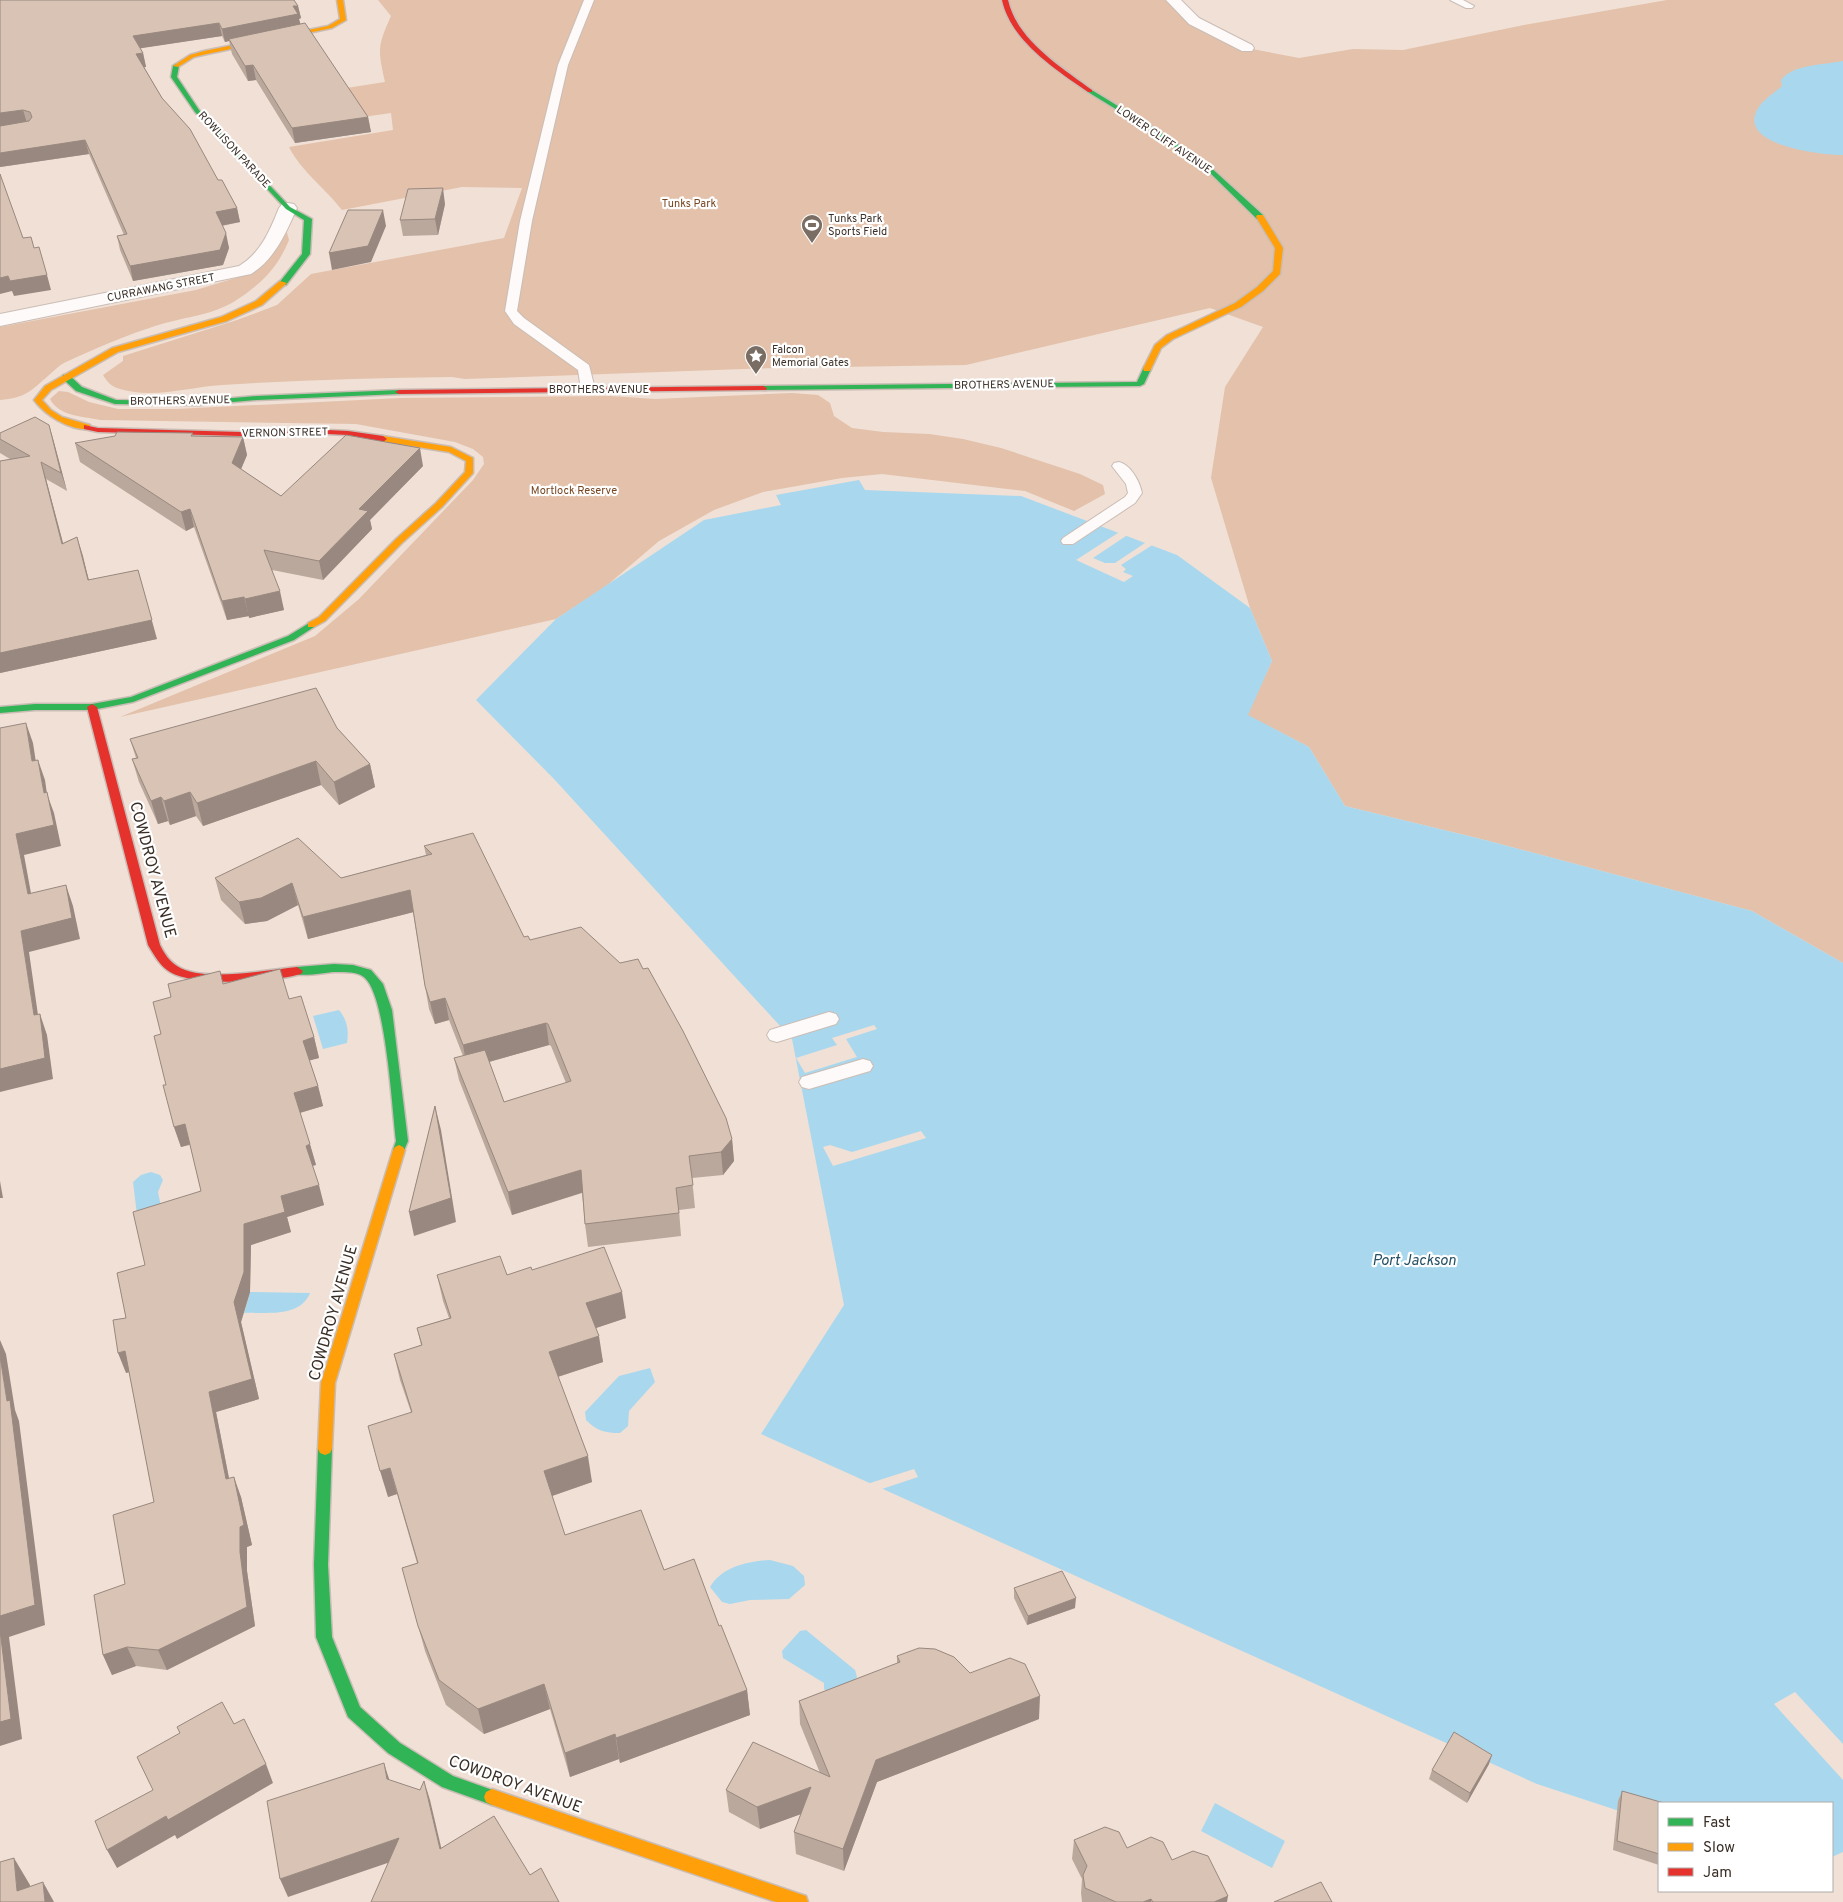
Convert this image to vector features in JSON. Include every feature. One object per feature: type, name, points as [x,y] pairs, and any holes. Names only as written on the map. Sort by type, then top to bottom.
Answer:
[{"type":"street","name":"LOWER CLIFF AVENUE","points":[[1005,0],[1005,7],[1012,22],[1046,59],[1097,96],[1152,129],[1206,166],[1264,220],[1280,248],[1278,272],[1260,289],[1238,305],[1164,342],[1158,347],[1140,384]]},
{"type":"street","points":[[1174,0],[1194,21],[1247,48]]},
{"type":"street","name":"ROWLISON PARADE","points":[[288,208],[197,111],[174,77],[175,66],[192,56],[206,52],[330,27],[342,20],[342,5]]},
{"type":"street","name":"CURRAWANG STREET","points":[[0,320],[245,270],[258,262],[277,234],[282,218],[288,208]]},
{"type":"street","name":"VERNON STREET","points":[[92,706],[133,700],[291,638],[322,619],[469,473],[470,460],[451,450],[348,433],[307,431],[240,434],[98,430],[63,421],[47,412],[38,400],[48,388],[115,350],[224,319],[259,303],[286,281],[306,254],[308,219],[288,208]]},
{"type":"street","name":"BROTHERS AVENUE","points":[[66,377],[79,389],[115,402],[199,403],[257,398],[412,391],[1140,384]]},
{"type":"street","points":[[0,710],[92,706]]},
{"type":"street","name":"COWDROY AVENUE","points":[[92,706],[154,945],[163,961],[179,973],[204,977],[313,968],[349,968],[369,975],[382,990],[402,1141],[328,1383],[327,1402],[321,1566],[324,1637],[354,1712],[394,1748],[448,1782],[800,1902]]},
{"type":"lane","points":[[588,389],[584,368],[519,321],[511,311],[526,220],[563,65],[589,0]]},
{"type":"lane","points":[[1455,0],[1469,6]]},
{"type":"lane","points":[[1068,541],[1130,500],[1135,493],[1132,484],[1119,466]]},
{"type":"lane","points":[[776,1035],[829,1019]]},
{"type":"lane","points":[[809,1082],[863,1066]]},
{"type":"green space","name":"Tunks Park","points":[[378,0],[1173,0],[1194,21],[1247,48],[1299,58],[1353,49],[1403,50],[1524,25],[1667,0],[1843,0],[1843,963],[1752,911],[1485,840],[1345,806],[1309,747],[1247,715],[1272,661],[1250,608],[1211,478],[1225,387],[1263,327],[1210,308],[966,365],[774,368],[465,379],[452,377],[337,380],[222,385],[158,393],[133,392],[112,386],[103,375],[123,361],[123,356],[237,320],[277,305],[311,274],[504,238],[522,188],[462,187],[342,210],[300,164],[289,147],[393,130],[391,113],[292,127],[295,96],[385,82],[380,49],[383,35],[391,16]]},
{"type":"green space","points":[[286,229],[289,240],[273,268],[260,282],[235,301],[216,310],[155,326],[109,343],[62,364],[27,393],[16,398],[0,400],[0,327],[196,290],[242,276]]},
{"type":"green space","name":"Mortlock Reserve","points":[[59,391],[68,392],[89,402],[118,409],[176,409],[401,398],[610,396],[655,399],[792,393],[818,395],[830,403],[834,416],[852,428],[883,432],[929,434],[963,439],[1001,448],[1080,474],[1103,485],[1105,494],[1074,511],[1025,491],[882,474],[842,478],[763,492],[714,510],[659,541],[605,587],[556,619],[120,717],[315,636],[359,599],[473,480],[484,464],[483,457],[473,449],[455,442],[356,424],[100,420],[72,415],[54,405],[50,399]]},
{"type":"water","points":[[1843,61],[1843,155],[1818,153],[1785,146],[1771,140],[1760,132],[1754,122],[1757,110],[1765,100],[1782,86],[1781,80],[1786,75],[1809,66]]},
{"type":"water","name":"Port Jackson","points":[[859,480],[865,490],[1021,496],[1177,555],[1250,608],[1272,661],[1248,715],[1309,747],[1345,806],[1485,840],[1752,911],[1843,963],[1843,1852],[1833,1857],[1833,1802],[1658,1802],[1658,1824],[1537,1784],[761,1434],[844,1305],[792,1039],[554,779],[476,700],[556,619],[704,520],[781,505],[776,495]]},
{"type":"water","points":[[339,1010],[347,1025],[347,1043],[323,1049],[313,1016]]},
{"type":"water","points":[[151,1172],[160,1175],[163,1180],[158,1192],[163,1216],[138,1223],[133,1182],[141,1175]]},
{"type":"water","points":[[250,1292],[310,1293],[299,1307],[291,1310],[272,1313],[244,1313]]},
{"type":"water","points":[[650,1368],[655,1382],[629,1411],[628,1426],[620,1433],[602,1431],[586,1420],[585,1412],[619,1376]]},
{"type":"water","points":[[770,1560],[793,1566],[804,1576],[805,1585],[789,1599],[750,1600],[730,1604],[722,1602],[710,1587],[721,1574],[729,1569],[745,1563]]},
{"type":"water","points":[[806,1630],[855,1670],[857,1677],[845,1693],[834,1696],[824,1689],[824,1683],[783,1658],[782,1651],[800,1631]]},
{"type":"water","points":[[1215,1803],[1285,1841],[1272,1868],[1201,1831]]},
{"type":"pier","points":[[1121,531],[1129,534],[1093,558],[1105,563],[1115,563],[1148,541],[1154,544],[1121,565],[1126,569],[1123,572],[1133,576],[1124,582],[1076,560]]},
{"type":"pier","points":[[874,1025],[877,1029],[846,1039],[857,1057],[805,1073],[796,1058],[837,1045],[832,1038]]},
{"type":"pier","points":[[921,1131],[926,1138],[833,1166],[823,1147],[830,1145],[852,1152]]},
{"type":"pier","points":[[914,1469],[918,1477],[879,1490],[867,1484]]},
{"type":"pier","points":[[1795,1692],[1843,1744],[1843,1780],[1774,1704]]},
{"type":"building","points":[[0,0],[294,0],[298,6],[293,6],[298,14],[222,29],[219,23],[133,36],[143,53],[136,54],[162,98],[190,129],[218,180],[222,180],[237,208],[216,212],[226,233],[220,250],[130,266],[117,236],[127,234],[85,140],[0,153],[0,126],[29,121],[32,117],[30,112],[23,110],[0,113]]},
{"type":"building","points":[[305,23],[368,117],[292,128],[253,65],[245,66],[229,39]]},
{"type":"building","points":[[0,174],[23,238],[31,237],[34,248],[39,247],[47,275],[10,281],[8,276],[0,278]]},
{"type":"building","points":[[443,188],[435,219],[400,220],[408,189]]},
{"type":"building","points":[[348,210],[383,210],[368,246],[329,253]]},
{"type":"building","points":[[35,417],[49,425],[61,473],[41,462],[62,544],[77,537],[88,580],[138,570],[152,620],[0,653],[0,461],[30,456],[0,439],[0,433]]},
{"type":"building","points":[[117,432],[193,433],[191,436],[243,437],[232,463],[281,496],[346,435],[420,448],[359,509],[368,511],[319,561],[264,550],[280,591],[245,599],[244,597],[222,601],[190,509],[181,512],[75,443],[115,436]]},
{"type":"building","points":[[316,688],[337,728],[370,764],[334,782],[316,761],[197,803],[190,792],[164,801],[161,797],[151,801],[132,759],[138,758],[130,739]]},
{"type":"building","points":[[26,723],[32,761],[38,760],[44,793],[47,792],[54,825],[16,834],[28,894],[66,885],[72,918],[21,931],[34,1015],[40,1014],[45,1058],[0,1069],[0,728]]},
{"type":"building","points":[[473,833],[524,937],[528,936],[530,940],[581,927],[620,963],[638,959],[643,969],[648,968],[683,1031],[726,1118],[732,1139],[721,1152],[689,1156],[693,1185],[676,1188],[679,1213],[585,1224],[581,1170],[508,1192],[454,1058],[485,1050],[504,1102],[571,1081],[546,1023],[463,1045],[445,998],[430,1002],[425,986],[410,890],[303,917],[292,883],[261,898],[239,902],[215,878],[298,838],[341,878],[432,854],[424,846]]},
{"type":"building","points":[[280,969],[289,999],[301,996],[314,1037],[303,1041],[318,1086],[294,1093],[310,1144],[306,1146],[319,1185],[281,1196],[285,1212],[244,1224],[244,1272],[234,1302],[252,1379],[209,1392],[226,1479],[234,1477],[244,1525],[240,1527],[240,1552],[247,1607],[158,1650],[127,1647],[103,1655],[94,1595],[125,1584],[113,1515],[154,1502],[125,1351],[118,1353],[113,1320],[126,1318],[117,1273],[145,1265],[133,1212],[201,1191],[185,1124],[174,1127],[163,1085],[166,1085],[154,1036],[161,1034],[153,1002],[171,997],[168,984],[220,971],[223,984]]},
{"type":"building","points":[[435,1106],[451,1198],[409,1212]]},
{"type":"building","points":[[604,1247],[622,1292],[586,1303],[599,1336],[549,1352],[588,1456],[544,1471],[565,1535],[641,1510],[664,1570],[694,1559],[719,1626],[721,1625],[747,1690],[616,1738],[615,1734],[565,1753],[544,1684],[478,1709],[439,1680],[418,1626],[402,1568],[418,1563],[390,1468],[380,1471],[368,1426],[412,1412],[394,1354],[422,1345],[417,1328],[451,1318],[437,1275],[500,1256],[507,1275],[531,1267],[532,1270]]},
{"type":"building","points":[[0,1356],[7,1401],[10,1400],[35,1605],[0,1616]]},
{"type":"building","points":[[1062,1571],[1076,1598],[1028,1616],[1014,1588]]},
{"type":"building","points":[[0,1630],[11,1719],[0,1722]]},
{"type":"building","points":[[919,1648],[935,1649],[954,1657],[970,1673],[1010,1658],[1025,1664],[1040,1696],[876,1760],[843,1849],[794,1832],[811,1787],[757,1807],[726,1790],[753,1742],[830,1777],[799,1701],[900,1662],[897,1656]]},
{"type":"building","points":[[222,1702],[234,1724],[244,1719],[266,1764],[168,1820],[166,1816],[107,1850],[95,1821],[153,1790],[137,1757],[180,1733],[177,1727]]},
{"type":"building","points":[[1454,1732],[1492,1755],[1470,1793],[1432,1770]]},
{"type":"building","points":[[384,1763],[387,1779],[420,1790],[424,1781],[440,1849],[494,1816],[530,1875],[541,1868],[559,1902],[371,1902],[399,1838],[280,1879],[267,1801]]},
{"type":"building","points":[[1622,1791],[1660,1802],[1658,1802],[1658,1854],[1617,1841]]},
{"type":"building","points":[[1105,1827],[1119,1832],[1127,1848],[1151,1837],[1163,1842],[1172,1860],[1193,1851],[1208,1856],[1228,1896],[1214,1902],[1153,1902],[1151,1899],[1143,1902],[1116,1902],[1085,1888],[1083,1875],[1087,1866],[1074,1840]]},
{"type":"building","points":[[14,1858],[17,1891],[43,1882],[45,1902],[0,1902],[0,1862]]},
{"type":"building","points":[[1321,1882],[1332,1902],[1274,1902]]},
{"type":"traffic: fast","points":[[176,66],[174,77],[197,111],[288,208],[308,219],[306,254],[283,283]]},
{"type":"traffic: fast","points":[[1090,91],[1152,129],[1206,166],[1260,217]]},
{"type":"traffic: fast","points":[[763,388],[1140,384],[1147,369]]},
{"type":"traffic: fast","points":[[66,377],[79,389],[115,402],[199,403],[257,398],[399,392]]},
{"type":"traffic: fast","points":[[0,710],[35,707],[92,707],[133,699],[291,638],[311,625]]},
{"type":"traffic: fast","points":[[297,971],[334,968],[353,969],[367,973],[377,984],[386,1010],[402,1141],[399,1150]]},
{"type":"traffic: fast","points":[[325,1449],[321,1565],[324,1637],[354,1712],[394,1748],[448,1782],[492,1797]]},
{"type":"traffic: slow","points":[[176,66],[192,56],[206,52],[330,27],[343,20],[340,0]]},
{"type":"traffic: slow","points":[[1147,369],[1158,347],[1170,337],[1238,305],[1260,289],[1277,272],[1279,248],[1260,217]]},
{"type":"traffic: slow","points":[[87,427],[66,421],[54,415],[38,400],[48,388],[115,350],[224,319],[259,303],[283,283]]},
{"type":"traffic: slow","points":[[311,625],[322,619],[399,541],[439,505],[469,473],[470,460],[451,450],[383,439]]},
{"type":"traffic: slow","points":[[325,1449],[328,1383],[399,1150]]},
{"type":"traffic: slow","points":[[492,1797],[800,1902]]},
{"type":"traffic: jam","points":[[1005,0],[1008,12],[1015,25],[1038,51],[1090,91]]},
{"type":"traffic: jam","points":[[399,392],[763,388]]},
{"type":"traffic: jam","points":[[87,427],[98,430],[240,434],[307,431],[348,433],[383,439]]},
{"type":"traffic: jam","points":[[92,707],[154,945],[164,960],[177,971],[203,977],[253,976],[297,971]]},
{"type":"place","name":"Tunks Park Sports Field","points":[[812,244]]},
{"type":"place","name":"Falcon Memorial Gates","points":[[756,375]]}]
